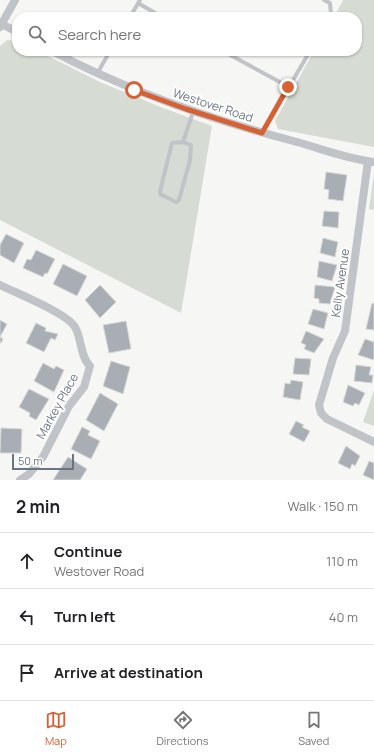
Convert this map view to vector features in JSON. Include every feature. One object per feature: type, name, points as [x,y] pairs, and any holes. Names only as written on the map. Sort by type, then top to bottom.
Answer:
[{"type":"street","points":[[12,30],[1,24],[15,0]]},
{"type":"street","name":"Westover Road","points":[[63,56],[134,90],[193,112],[262,133],[371,162]]},
{"type":"street","name":"Kelly Avenue","points":[[371,162],[345,331],[333,358],[319,405],[321,413],[327,419],[374,442]]},
{"type":"street","name":"Markey Place","points":[[0,285],[63,316],[74,325],[80,338],[85,361],[90,366],[84,387],[69,406],[43,457],[29,474],[20,480]]},
{"type":"lane","points":[[324,0],[330,3],[331,12]]},
{"type":"lane","points":[[133,12],[139,2],[154,12]]},
{"type":"lane","points":[[98,72],[107,56]]},
{"type":"lane","points":[[232,56],[288,87]]},
{"type":"lane","points":[[262,133],[307,56]]},
{"type":"lane","points":[[183,142],[193,112]]},
{"type":"lane","points":[[183,142],[191,145],[190,160],[179,200],[176,202],[160,194],[160,191],[172,143],[183,142]]},
{"type":"shaded area","points":[[343,0],[374,0],[374,147],[278,129],[275,121],[311,56],[362,56],[362,12],[337,12]]},
{"type":"shaded area","points":[[7,40],[12,40],[12,56],[48,56],[100,82],[212,126],[181,313],[0,220],[0,46]]},
{"type":"shaded area","points":[[374,173],[374,210],[369,209]]},
{"type":"shaded area","points":[[374,390],[374,426],[363,422]]},
{"type":"building","points":[[326,172],[347,175],[343,201],[328,199],[329,190],[324,189]]},
{"type":"building","points":[[324,211],[339,212],[338,228],[322,226]]},
{"type":"building","points":[[6,234],[24,243],[14,263],[0,255],[0,245]]},
{"type":"building","points":[[323,238],[338,242],[335,257],[320,253]]},
{"type":"building","points":[[36,250],[55,259],[47,274],[45,273],[43,277],[23,268],[27,259],[31,260]]},
{"type":"building","points":[[319,261],[337,265],[332,281],[317,277]]},
{"type":"building","points":[[63,264],[87,276],[77,296],[53,284]]},
{"type":"building","points":[[100,285],[116,302],[100,318],[85,300]]},
{"type":"building","points":[[315,285],[335,287],[330,304],[319,303],[319,299],[314,298]]},
{"type":"building","points":[[372,303],[374,304],[374,330],[366,329]]},
{"type":"building","points":[[313,309],[328,313],[324,329],[308,324]]},
{"type":"building","points":[[0,320],[7,324],[0,337]]},
{"type":"building","points":[[126,321],[131,349],[109,353],[103,325]]},
{"type":"building","points":[[36,323],[46,328],[45,331],[58,334],[55,340],[51,338],[44,352],[26,343]]},
{"type":"building","points":[[306,331],[324,339],[314,353],[304,349],[306,345],[301,343]]},
{"type":"building","points":[[0,337],[3,339],[1,343],[0,343]]},
{"type":"building","points":[[365,339],[374,342],[374,360],[358,355]]},
{"type":"building","points":[[295,358],[311,359],[309,375],[293,374]]},
{"type":"building","points":[[111,361],[130,367],[123,394],[103,386]]},
{"type":"building","points":[[43,363],[54,369],[56,366],[64,370],[54,392],[34,381]]},
{"type":"building","points":[[356,365],[371,367],[369,375],[373,375],[372,383],[354,381]]},
{"type":"building","points":[[291,380],[303,382],[300,400],[283,397],[285,383],[290,384]]},
{"type":"building","points":[[348,385],[365,393],[359,405],[355,403],[353,406],[343,402]]},
{"type":"building","points":[[29,389],[49,399],[36,420],[29,416],[30,413],[19,407]]},
{"type":"building","points":[[100,393],[118,404],[104,431],[86,420]]},
{"type":"building","points":[[296,421],[304,425],[302,427],[310,431],[304,442],[289,434]]},
{"type":"building","points":[[82,427],[90,431],[88,435],[100,441],[91,459],[71,449]]},
{"type":"building","points":[[1,428],[22,429],[21,453],[0,453]]},
{"type":"building","points":[[346,446],[360,456],[355,466],[352,464],[350,469],[338,463]]},
{"type":"building","points":[[68,457],[87,469],[80,480],[53,480]]},
{"type":"building","points":[[369,461],[374,463],[374,480],[363,475]]},
{"type":"route","points":[[134,90],[221,121],[262,133],[288,87]]}]
